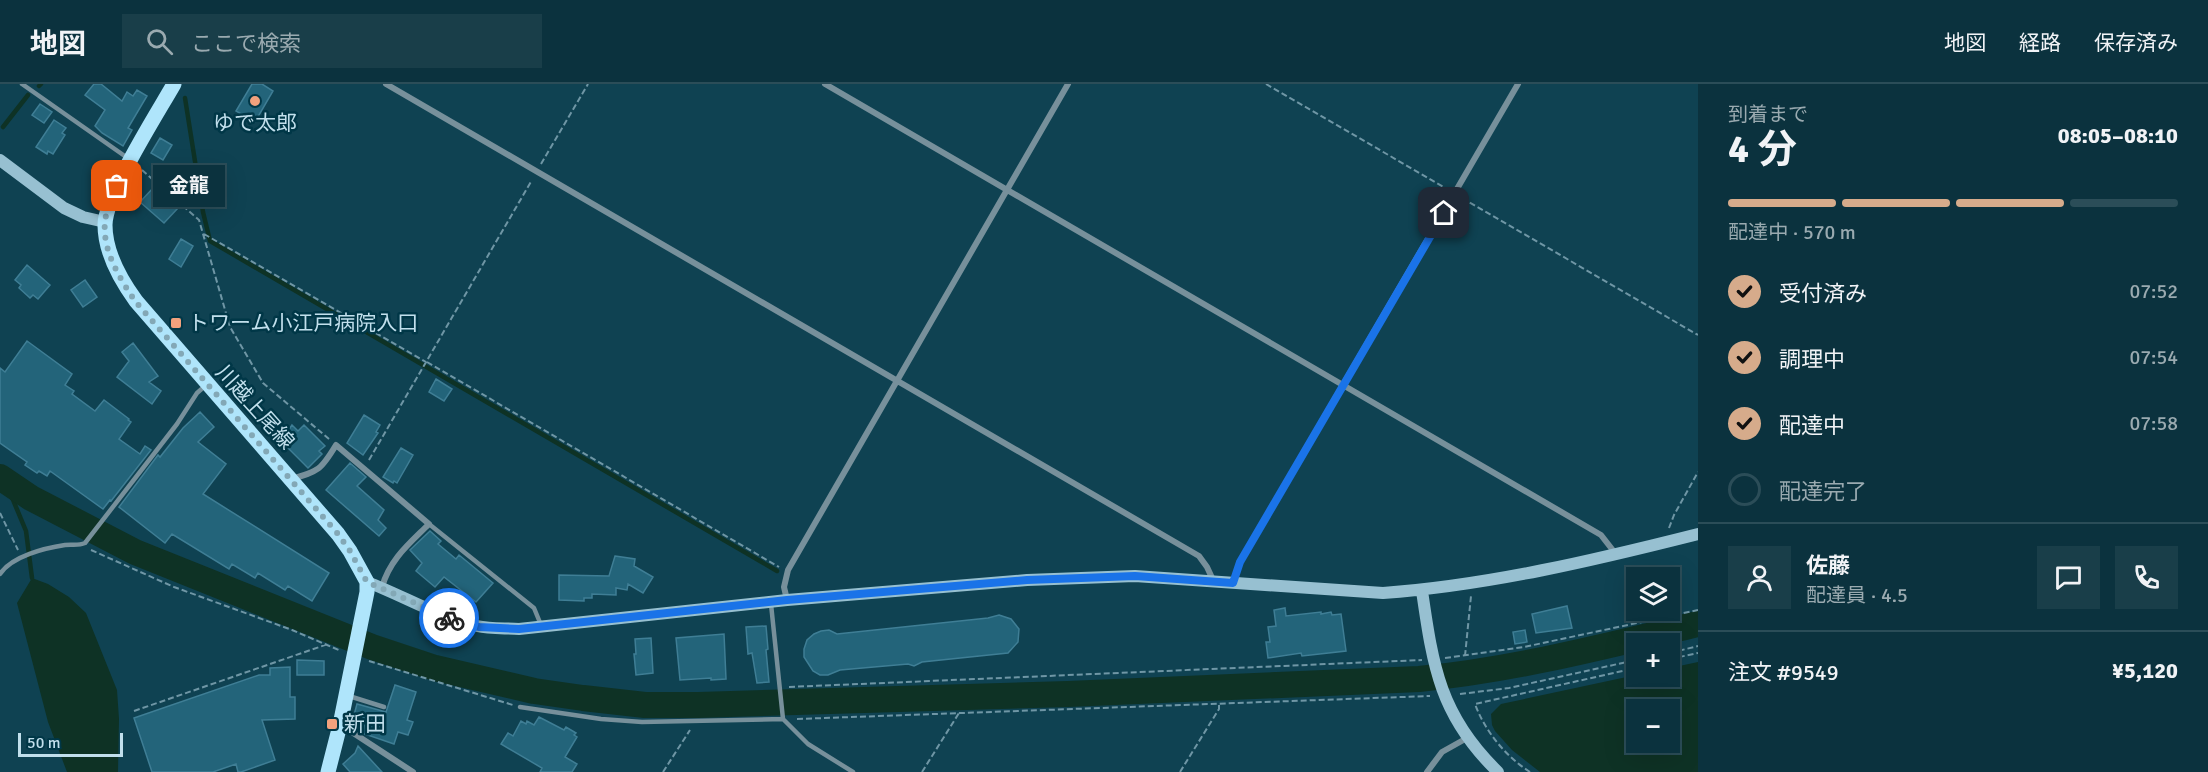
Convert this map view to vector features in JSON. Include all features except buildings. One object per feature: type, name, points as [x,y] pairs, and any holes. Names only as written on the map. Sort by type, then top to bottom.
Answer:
[{"type":"main road","name":"川越上尾線","points":[[174,84],[117,186],[105,222],[110,252],[124,285],[206,384],[291,479],[374,584]]},
{"type":"main road","points":[[328,772],[361,622],[374,584]]},
{"type":"street","points":[[386,84],[1199,556],[1214,582]]},
{"type":"street","points":[[825,84],[1601,535],[1615,554]]},
{"type":"street","points":[[787,600],[784,587],[788,570],[1068,84]]},
{"type":"street","points":[[1233,583],[1240,562],[1518,84]]},
{"type":"street","points":[[0,160],[64,208],[83,217],[105,222]]},
{"type":"street","points":[[291,479],[318,471],[336,444],[429,524],[395,557],[374,584],[430,611],[479,627],[519,629],[787,600],[1027,580],[1135,576],[1383,593],[1422,591],[1506,578],[1698,534]]},
{"type":"street","points":[[1422,591],[1432,661],[1442,693],[1474,748],[1498,772]]},
{"type":"street","points":[[340,725],[413,772]]},
{"type":"street","points":[[1427,772],[1442,752],[1467,738]]},
{"type":"lane","points":[[22,84],[131,160]]},
{"type":"lane","points":[[0,574],[10,563],[23,557],[63,545],[82,544],[206,384]]},
{"type":"lane","points":[[429,524],[534,608],[542,627]]},
{"type":"lane","points":[[771,602],[783,718],[808,744],[853,772]]},
{"type":"lane","points":[[346,695],[384,707]]},
{"type":"lane","points":[[520,707],[601,719],[693,722],[783,718]]},
{"type":"path","points":[[365,467],[588,84]]},
{"type":"path","points":[[1266,84],[1698,335]]},
{"type":"path","points":[[131,160],[199,220],[230,327],[263,384],[336,444]]},
{"type":"path","points":[[204,234],[778,567],[788,570]]},
{"type":"path","points":[[1668,542],[1669,526],[1698,472]]},
{"type":"path","points":[[0,513],[23,557]]},
{"type":"path","points":[[82,544],[174,587],[354,654],[520,707]]},
{"type":"path","points":[[1465,657],[1474,582]]},
{"type":"path","points":[[780,688],[1432,661],[1573,638],[1698,610]]},
{"type":"path","points":[[134,711],[328,644]]},
{"type":"path","points":[[1680,650],[1698,646]]},
{"type":"path","points":[[1680,657],[1698,653]]},
{"type":"path","points":[[783,718],[1442,693],[1509,688],[1626,662]]},
{"type":"path","points":[[1530,772],[1507,753],[1490,734],[1475,704],[1626,670]]},
{"type":"path","points":[[1180,772],[1219,709],[1220,703]]},
{"type":"path","points":[[922,772],[959,712]]},
{"type":"path","points":[[663,772],[693,722]]},
{"type":"shaded area","points":[[32,578],[48,584],[69,597],[86,613],[117,690],[118,772],[67,772],[48,722],[17,603]]},
{"type":"shaded area","points":[[1698,662],[1698,772],[1540,772],[1512,750],[1495,731],[1491,714],[1501,704],[1626,677],[1626,687],[1680,687],[1680,666]]},
{"type":"waterway","points":[[3,127],[28,95]]},
{"type":"waterway","points":[[185,98],[203,212],[210,241],[777,571]]},
{"type":"waterway","points":[[0,477],[31,498],[135,552],[372,647],[435,668],[534,691],[645,705],[1068,694],[1419,679],[1489,670],[1594,649],[1698,624]]},
{"type":"waterway","points":[[6,483],[26,531],[32,578]]},
{"type":"way so far","points":[[117,186],[105,222],[106,238],[116,271],[135,301],[338,534],[367,582],[449,618]]},
{"type":"place","name":"ゆで太郎","points":[[255,101]]},
{"type":"place","name":"金龍","points":[[117,186]]},
{"type":"place","name":"トワーム小江戸病院入口","points":[[176,323]]},
{"type":"place","name":"新田","points":[[332,724]]},
{"type":"route","points":[[449,618],[479,627],[519,629],[619,620],[787,600],[1027,580],[1135,576],[1233,583],[1240,562],[1444,213]]}]
